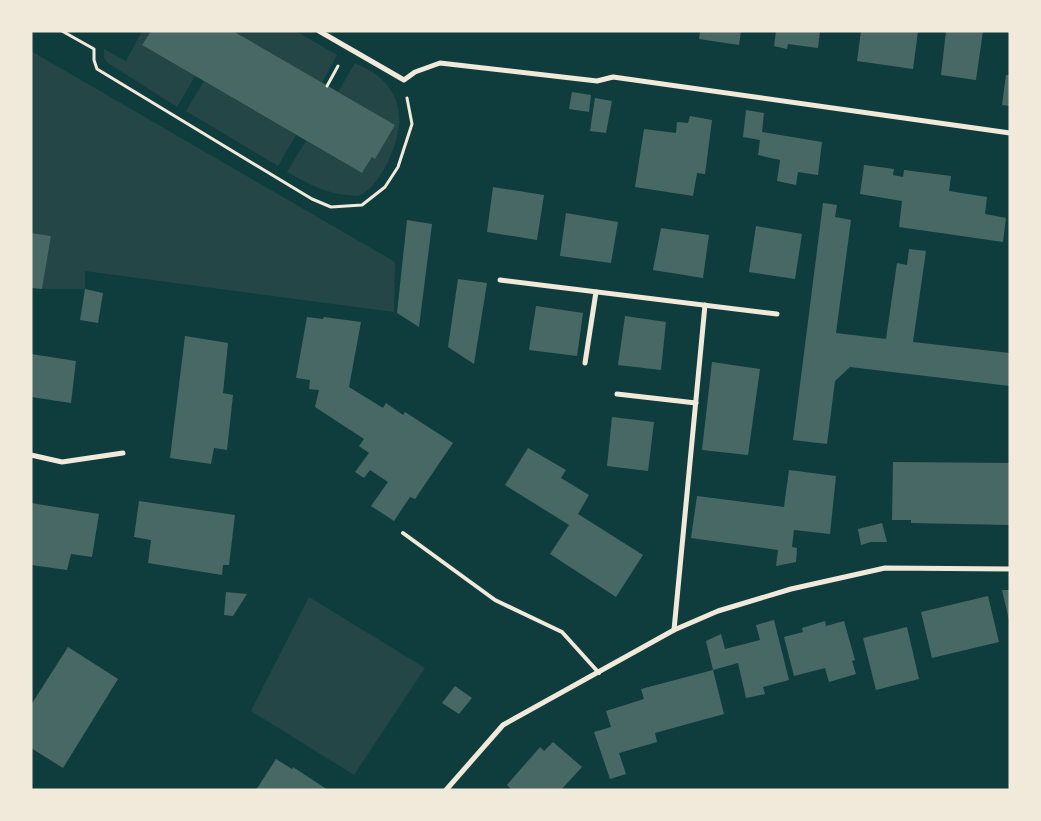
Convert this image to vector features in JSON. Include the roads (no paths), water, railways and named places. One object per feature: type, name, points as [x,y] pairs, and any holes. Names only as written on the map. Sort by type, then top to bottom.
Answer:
[{"type":"street","points":[[319,31],[404,80],[415,72],[440,63],[597,80],[613,77],[1010,133]]},
{"type":"street","points":[[500,280],[778,314]]},
{"type":"street","points":[[585,363],[596,292]]},
{"type":"street","points":[[674,630],[705,305]]},
{"type":"street","points":[[616,394],[696,403]]},
{"type":"street","points":[[31,454],[62,462],[123,453]]},
{"type":"street","points":[[446,790],[503,725],[674,630],[718,611],[791,589],[886,568],[1010,569]]},
{"type":"lane","points":[[403,533],[495,600],[562,632],[599,673]]}]
